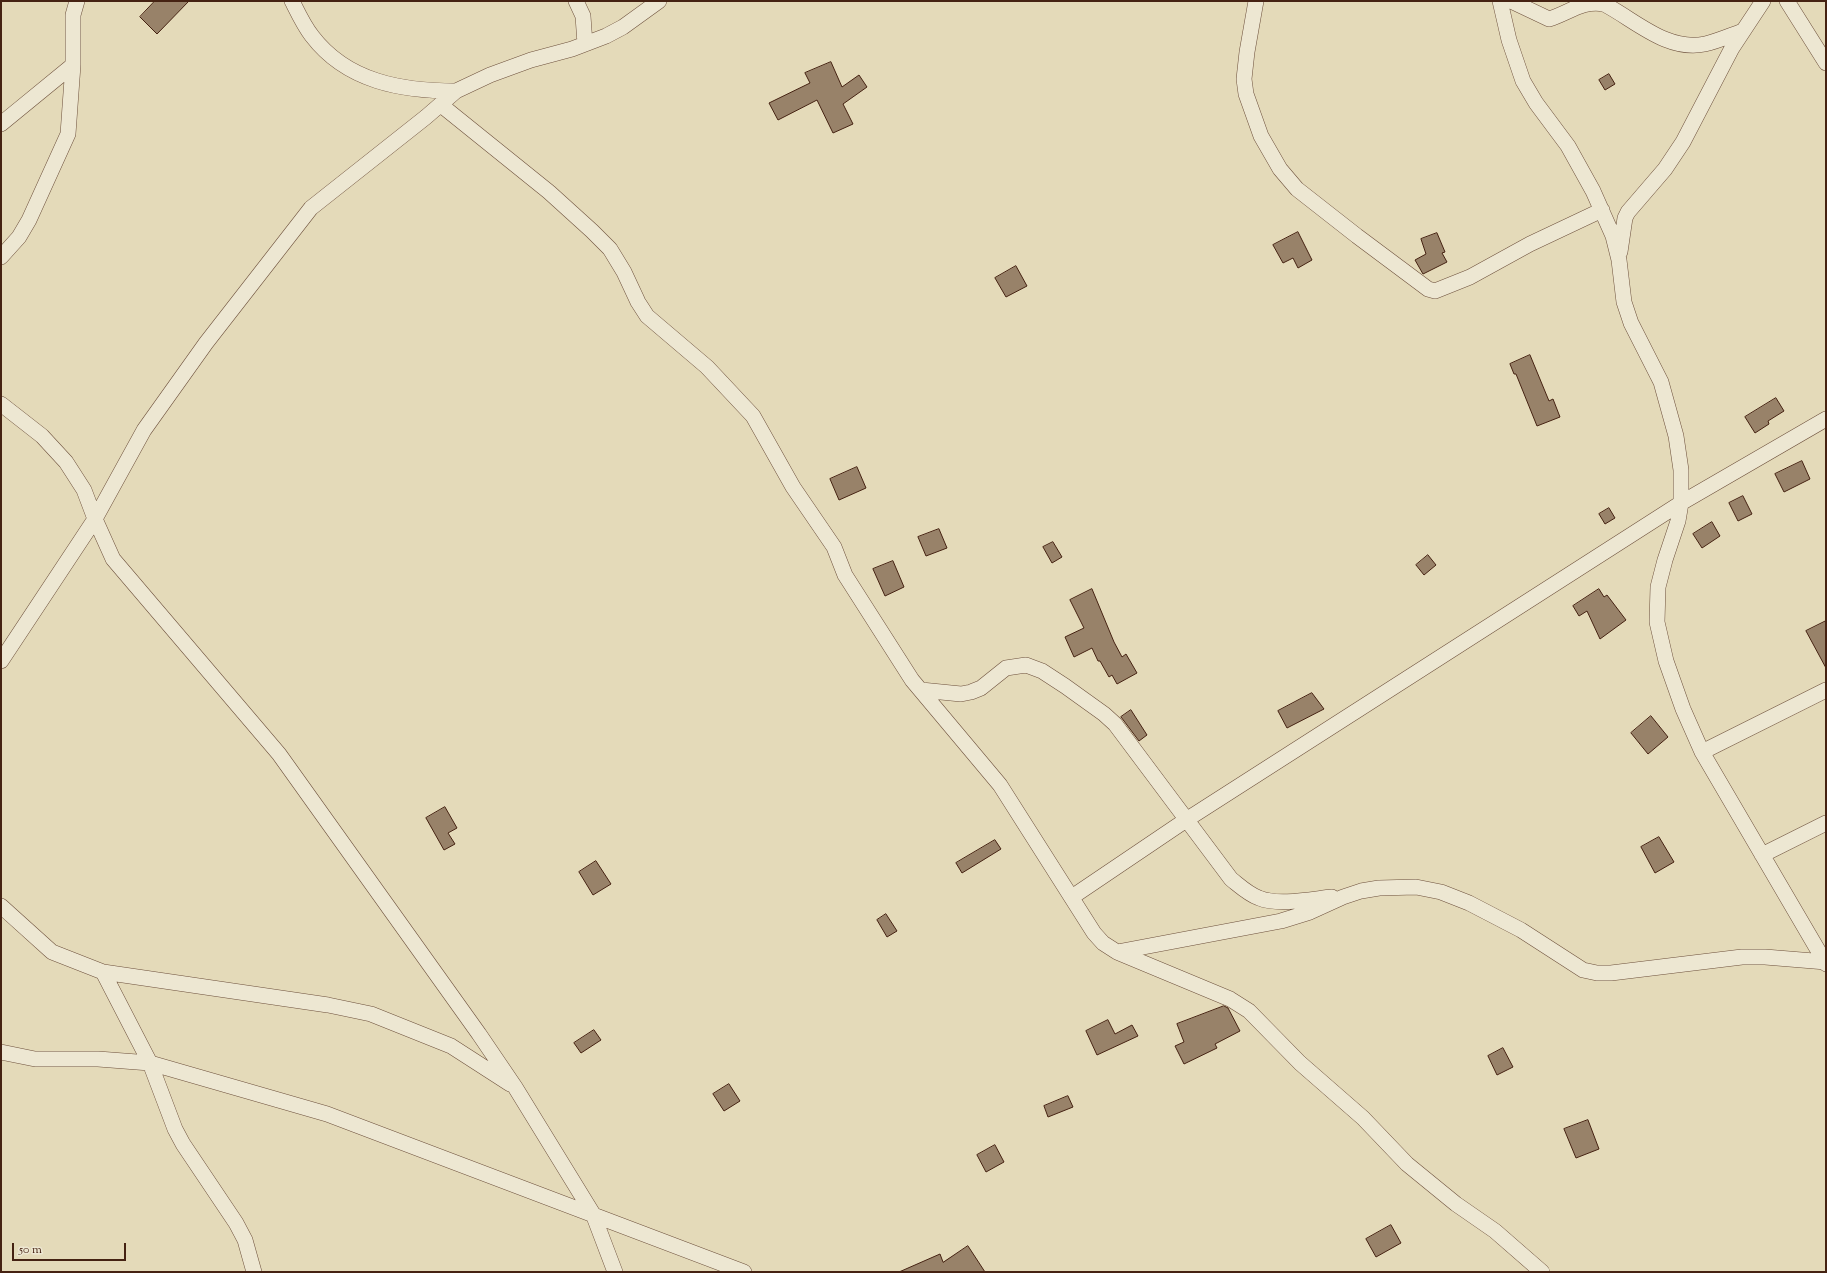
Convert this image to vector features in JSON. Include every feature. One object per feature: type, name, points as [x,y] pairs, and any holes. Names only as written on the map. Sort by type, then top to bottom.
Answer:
[{"type":"street","points":[[1,256],[19,237],[29,220],[68,134],[73,65],[73,14],[77,1]]},
{"type":"street","points":[[292,1],[311,36],[326,52],[361,75],[377,82],[409,89],[424,91],[456,91]]},
{"type":"street","points":[[576,1],[583,11],[585,44]]},
{"type":"street","points":[[1,661],[95,519],[144,430],[206,343],[311,208],[441,105],[456,91],[474,82],[531,60],[585,44],[606,36],[623,27],[659,1]]},
{"type":"street","points":[[1256,1],[1246,52],[1244,80],[1246,94],[1261,136],[1280,169],[1297,189],[1428,289],[1435,291],[1470,276],[1530,244],[1602,210]]},
{"type":"street","points":[[1500,1],[1509,40],[1523,81],[1536,103],[1568,146],[1593,191],[1613,236],[1619,260],[1624,302],[1631,323],[1661,382],[1676,436],[1681,470],[1681,503],[1678,521],[1658,587],[1658,634],[1666,661],[1683,709],[1702,752],[1826,963]]},
{"type":"street","points":[[1511,1],[1549,19],[1584,4],[1596,2],[1604,4],[1668,41],[1684,45],[1704,44],[1743,31]]},
{"type":"street","points":[[1619,260],[1625,218],[1628,212],[1665,168],[1683,142],[1712,85],[1743,31],[1763,1]]},
{"type":"street","points":[[1786,1],[1826,63]]},
{"type":"street","points":[[1,124],[73,65]]},
{"type":"street","points":[[441,105],[549,192],[592,231],[610,249],[624,272],[638,302],[648,316],[707,367],[753,416],[792,488],[834,547],[845,575],[912,680],[1000,785],[1094,933],[1103,943],[1117,952],[1230,998],[1249,1011],[1300,1063],[1363,1118],[1407,1164],[1456,1204],[1495,1231],[1542,1272]]},
{"type":"street","points":[[1,404],[42,436],[66,462],[84,490],[110,553],[119,567],[279,754],[479,1034],[515,1087],[593,1214],[615,1272]]},
{"type":"street","points":[[1072,897],[1186,820],[1681,503],[1826,419]]},
{"type":"street","points":[[921,690],[961,694],[980,688],[1006,668],[1026,665],[1042,671],[1104,714],[1115,724],[1231,878],[1247,892],[1260,899],[1274,901],[1298,900],[1343,896],[1373,889],[1398,887],[1416,887],[1441,892],[1469,903],[1521,930],[1583,970],[1597,973],[1611,973],[1742,957],[1765,957],[1826,963]]},
{"type":"street","points":[[1702,752],[1826,690]]},
{"type":"street","points":[[1762,855],[1826,823]]},
{"type":"street","points":[[1117,952],[1281,921],[1310,912],[1343,896]]},
{"type":"street","points":[[1,906],[52,952],[103,972],[328,1004],[371,1014],[451,1046],[515,1087]]},
{"type":"street","points":[[103,972],[150,1063],[175,1129],[183,1144],[236,1223],[245,1240],[254,1272]]},
{"type":"street","points":[[1,1052],[35,1059],[98,1059],[150,1063],[327,1114],[744,1272]]},
{"type":"building","points":[[155,1],[189,1],[157,34],[140,17]]},
{"type":"building","points":[[831,62],[842,87],[859,75],[867,87],[843,104],[853,124],[833,133],[817,100],[778,120],[769,103],[810,83],[805,73]]},
{"type":"building","points":[[1609,74],[1615,84],[1605,90],[1599,80]]},
{"type":"building","points":[[1298,232],[1312,260],[1298,268],[1293,258],[1283,263],[1273,245]]},
{"type":"building","points":[[1437,233],[1445,252],[1442,253],[1447,262],[1423,274],[1415,260],[1426,254],[1421,239]]},
{"type":"building","points":[[1016,266],[1027,286],[1006,297],[995,278]]},
{"type":"building","points":[[1530,355],[1549,401],[1553,399],[1560,417],[1537,426],[1516,374],[1514,374],[1510,364]]},
{"type":"building","points":[[1776,398],[1784,411],[1768,421],[1769,424],[1755,433],[1745,417]]},
{"type":"building","points":[[1802,461],[1810,479],[1784,492],[1775,474]]},
{"type":"building","points":[[857,467],[866,488],[839,500],[830,479]]},
{"type":"building","points":[[1743,496],[1752,514],[1738,521],[1729,503]]},
{"type":"building","points":[[1609,508],[1615,518],[1605,524],[1599,514]]},
{"type":"building","points":[[1712,522],[1720,536],[1702,548],[1693,534]]},
{"type":"building","points":[[939,529],[947,548],[926,556],[918,537]]},
{"type":"building","points":[[1053,542],[1062,557],[1052,563],[1043,547]]},
{"type":"building","points":[[1428,555],[1436,565],[1424,575],[1416,565]]},
{"type":"building","points":[[893,561],[904,587],[885,596],[873,569]]},
{"type":"building","points":[[1092,589],[1114,642],[1122,657],[1126,654],[1137,673],[1117,684],[1112,675],[1109,677],[1100,661],[1098,661],[1092,648],[1074,657],[1065,637],[1084,628],[1070,600]]},
{"type":"building","points":[[1599,589],[1604,597],[1607,595],[1626,620],[1600,639],[1587,611],[1579,616],[1573,606]]},
{"type":"building","points":[[1826,621],[1826,668],[1806,631]]},
{"type":"building","points":[[1312,693],[1324,709],[1287,728],[1278,711]]},
{"type":"building","points":[[1131,710],[1147,735],[1139,741],[1121,717]]},
{"type":"building","points":[[1651,716],[1668,737],[1648,754],[1631,733]]},
{"type":"building","points":[[445,807],[457,828],[448,833],[455,844],[444,850],[426,818]]},
{"type":"building","points":[[1659,837],[1674,862],[1655,873],[1641,847]]},
{"type":"building","points":[[995,840],[1001,849],[962,873],[956,863]]},
{"type":"building","points":[[596,861],[611,884],[593,895],[579,872]]},
{"type":"building","points":[[886,914],[897,931],[887,937],[877,920]]},
{"type":"building","points":[[1224,1006],[1228,1008],[1240,1031],[1215,1044],[1217,1048],[1184,1064],[1175,1046],[1184,1042],[1177,1024]]},
{"type":"building","points":[[1108,1020],[1115,1034],[1132,1025],[1138,1036],[1097,1055],[1086,1031]]},
{"type":"building","points":[[594,1030],[601,1040],[581,1053],[574,1043]]},
{"type":"building","points":[[1503,1048],[1513,1067],[1497,1075],[1488,1056]]},
{"type":"building","points":[[729,1084],[740,1101],[724,1111],[713,1094]]},
{"type":"building","points":[[1068,1096],[1073,1107],[1048,1117],[1044,1106]]},
{"type":"building","points":[[1588,1120],[1599,1149],[1576,1158],[1564,1129]]},
{"type":"building","points":[[995,1145],[1004,1162],[986,1172],[977,1155]]},
{"type":"building","points":[[1391,1225],[1401,1243],[1376,1257],[1366,1239]]},
{"type":"building","points":[[968,1246],[985,1272],[899,1272],[940,1254],[943,1262]]}]
